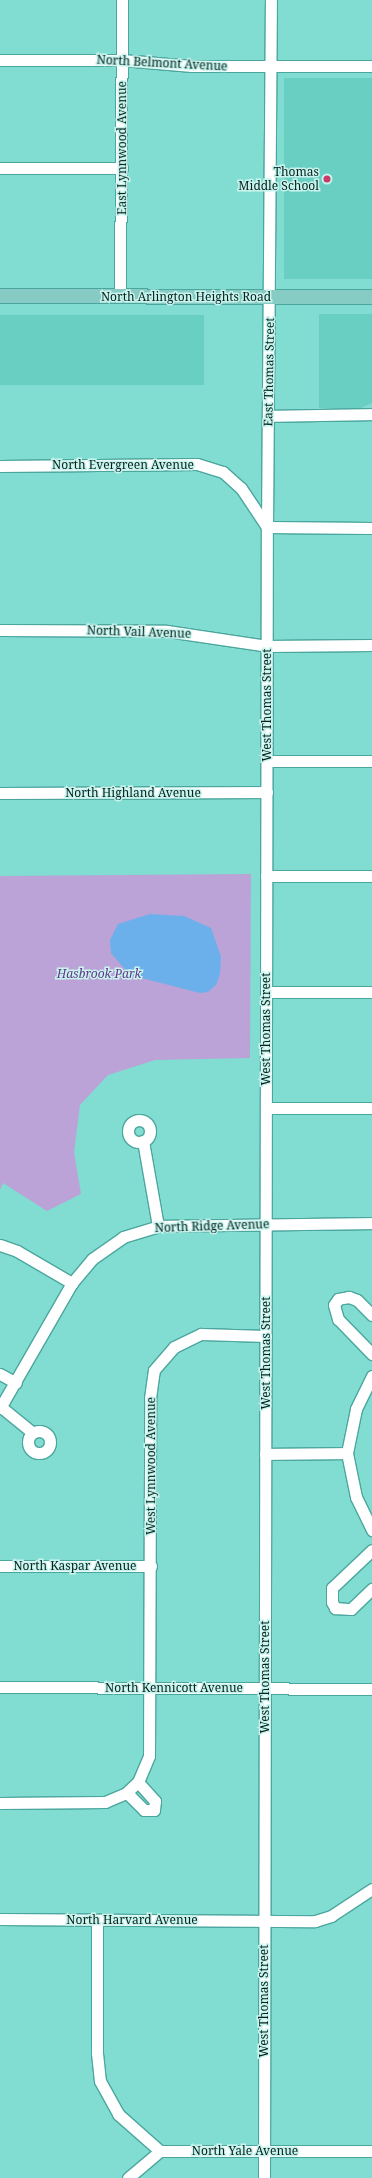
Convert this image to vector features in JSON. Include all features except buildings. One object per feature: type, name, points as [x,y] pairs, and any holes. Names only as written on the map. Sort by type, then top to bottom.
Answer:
[{"type":"main road","name":"North Arlington Heights Road","points":[[0,296],[372,297]]},
{"type":"street","name":"East Lynnwood Avenue","points":[[120,296],[122,0]]},
{"type":"street","name":"East Thomas Street","points":[[267,527],[271,297],[271,0]]},
{"type":"street","name":"North Belmont Avenue","points":[[0,60],[122,60],[177,66],[372,66]]},
{"type":"street","points":[[0,168],[122,168]]},
{"type":"street","points":[[268,416],[372,414]]},
{"type":"street","name":"North Evergreen Avenue","points":[[0,466],[197,464],[223,472],[241,488],[267,527]]},
{"type":"street","points":[[267,527],[372,528]]},
{"type":"street","name":"West Thomas Street","points":[[264,2178],[267,527]]},
{"type":"street","name":"North Vail Avenue","points":[[0,630],[167,630],[267,646],[372,645]]},
{"type":"street","points":[[267,761],[372,761]]},
{"type":"street","name":"North Highland Avenue","points":[[0,793],[267,792]]},
{"type":"street","points":[[266,876],[372,876]]},
{"type":"street","points":[[266,992],[372,992]]},
{"type":"street","points":[[266,1108],[372,1108]]},
{"type":"street","points":[[143,1141],[158,1226]]},
{"type":"street","name":"North Ridge Avenue","points":[[0,1407],[16,1384],[72,1283],[92,1258],[110,1244],[158,1226],[266,1223],[372,1223]]},
{"type":"street","points":[[0,1245],[17,1251],[72,1283]]},
{"type":"street","points":[[372,1315],[358,1300],[349,1297],[338,1299],[334,1305],[338,1319],[372,1354]]},
{"type":"street","name":"West Lynnwood Avenue","points":[[138,1782],[149,1756],[151,1566],[150,1398],[154,1370],[174,1347],[201,1334],[266,1336]]},
{"type":"street","points":[[0,1374],[16,1384]]},
{"type":"street","points":[[372,1376],[356,1410],[347,1453],[356,1497],[372,1530]]},
{"type":"street","points":[[0,1407],[32,1432]]},
{"type":"street","points":[[265,1454],[347,1453]]},
{"type":"street","points":[[372,1550],[332,1588],[332,1602],[335,1608],[351,1609],[372,1589]]},
{"type":"street","name":"North Kaspar Avenue","points":[[0,1566],[151,1566]]},
{"type":"street","name":"North Kennicott Avenue","points":[[0,1687],[372,1689]]},
{"type":"street","points":[[0,1803],[105,1802],[126,1793],[138,1782],[155,1801],[154,1810],[144,1810],[126,1793]]},
{"type":"street","name":"North Harvard Avenue","points":[[0,1919],[315,1921],[331,1916],[372,1889]]},
{"type":"street","points":[[97,1920],[97,2053],[100,2081],[118,2114],[160,2151],[128,2178]]},
{"type":"street","name":"North Yale Avenue","points":[[160,2151],[372,2151]]},
{"type":"shaded area","name":"Thomas Middle School","points":[[284,78],[372,78],[372,279],[284,279]]},
{"type":"shaded area","points":[[319,314],[372,314],[372,403],[359,409],[319,408]]},
{"type":"shaded area","points":[[0,315],[204,315],[204,385],[0,385]]},
{"type":"green space","name":"Hasbrook Park","points":[[251,874],[250,1058],[155,1060],[108,1075],[80,1105],[74,1152],[81,1194],[47,1211],[3,1183],[0,1190],[0,876]]},
{"type":"water","points":[[150,914],[184,916],[211,928],[221,957],[220,974],[216,985],[208,992],[200,993],[130,975],[111,953],[110,940],[118,924]]},
{"type":"place","name":"Thomas Middle School","points":[[327,179]]}]
